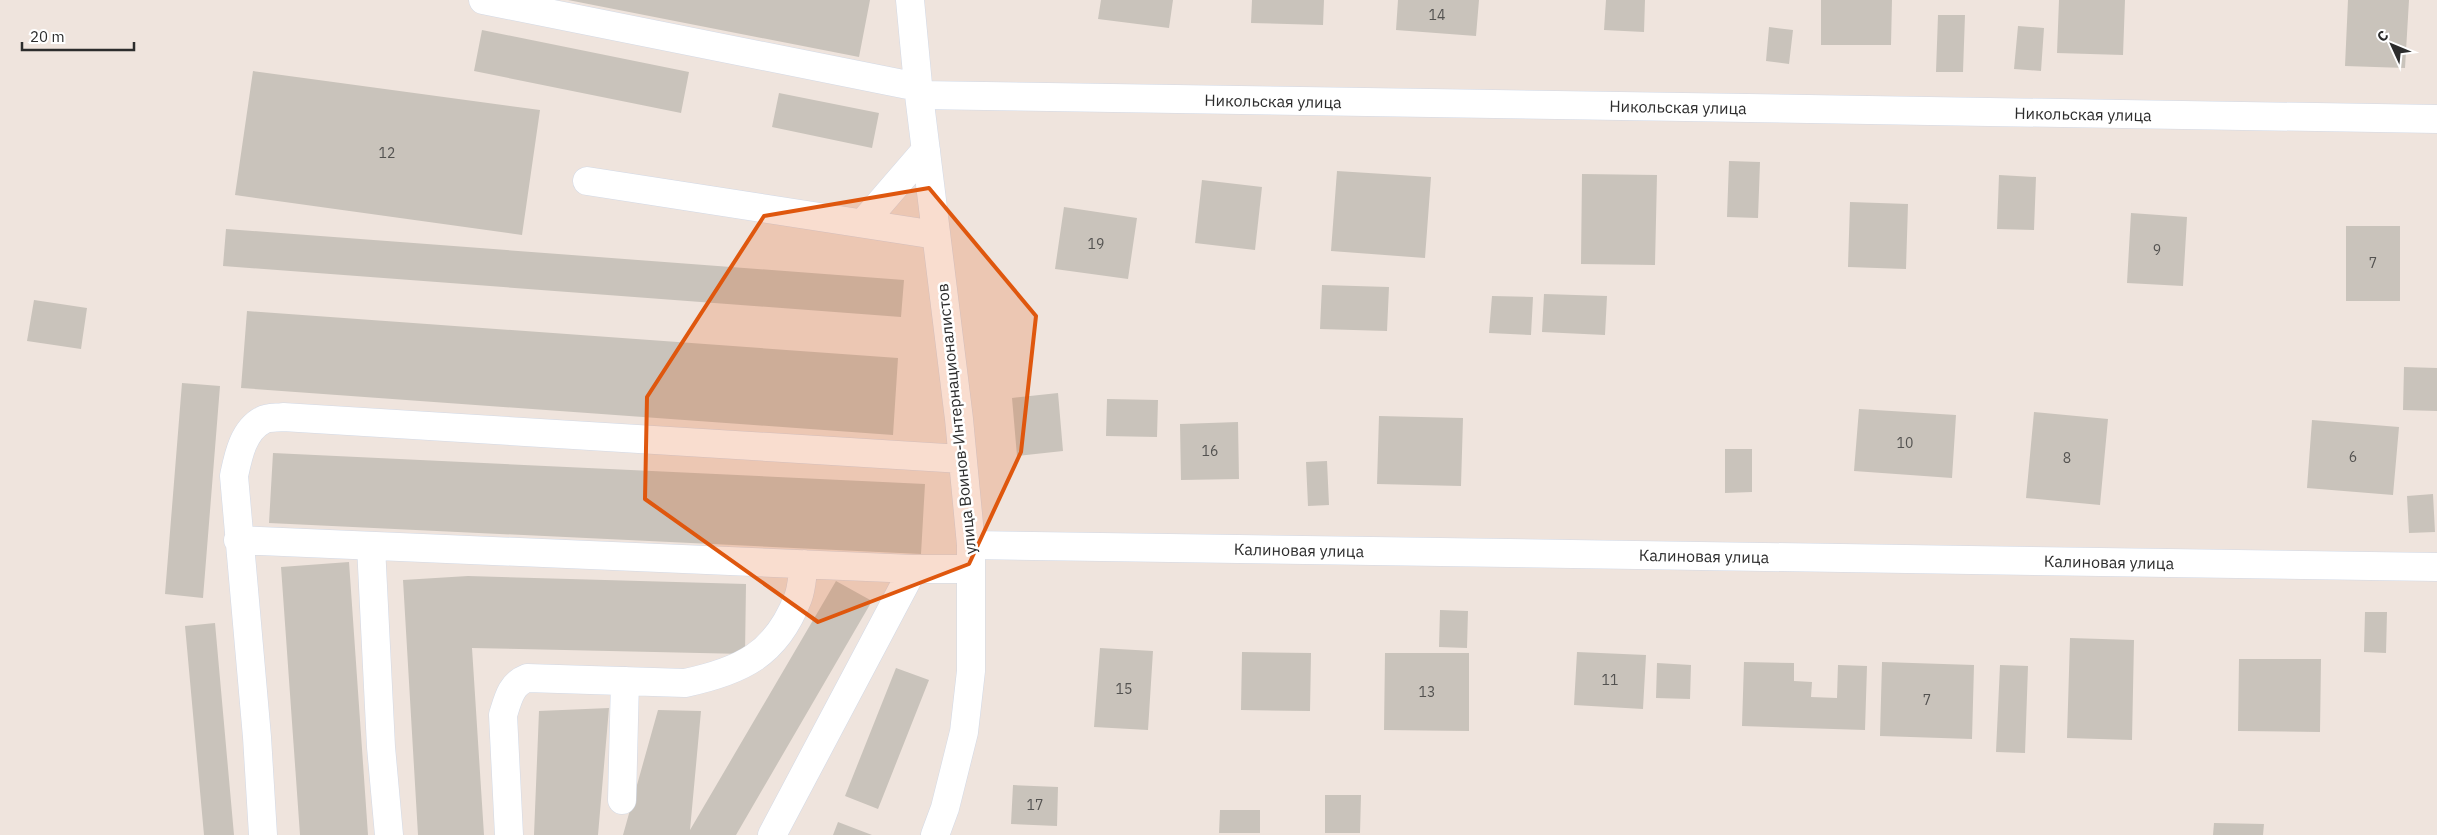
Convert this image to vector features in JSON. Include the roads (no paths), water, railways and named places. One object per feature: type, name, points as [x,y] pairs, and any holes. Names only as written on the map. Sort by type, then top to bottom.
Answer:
[{"type":"street","name":"Никольская улица","points":[[483,0],[918,91],[2437,119]]},
{"type":"street","name":"улица Воинов-Интернационалистов","points":[[910,0],[918,91],[962,459],[971,557],[971,671],[964,732],[945,808],[935,835]]},
{"type":"street","points":[[863,223],[926,150]]},
{"type":"street","points":[[587,181],[936,235]]},
{"type":"street","points":[[263,835],[257,737],[238,540],[234,476],[238,457],[244,442],[255,426],[264,419],[283,417],[962,459]]},
{"type":"street","name":"Калиновая улица","points":[[238,540],[913,569],[971,557],[2437,567]]},
{"type":"street","points":[[371,546],[381,747],[389,835]]},
{"type":"street","points":[[509,835],[503,715],[508,697],[517,682],[527,678],[685,683],[710,678],[742,667],[762,654],[782,629],[798,598],[804,564]]},
{"type":"street","points":[[772,835],[913,569]]},
{"type":"street","points":[[622,800],[625,681]]}]
